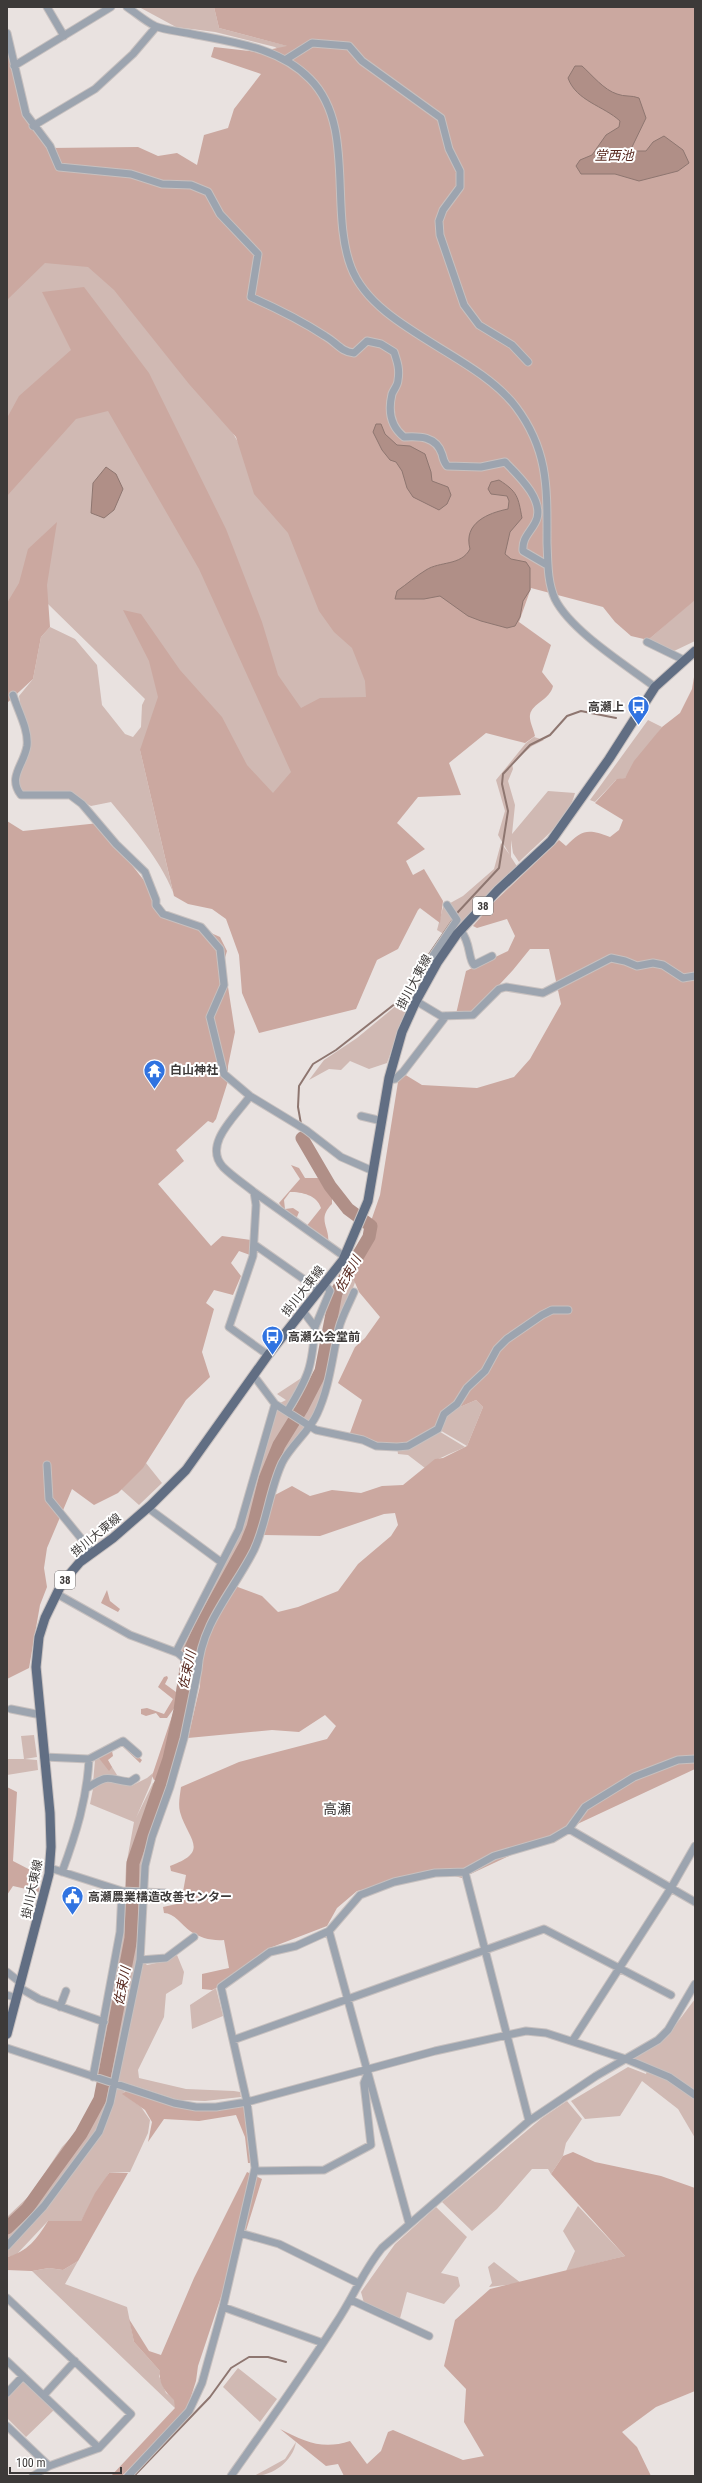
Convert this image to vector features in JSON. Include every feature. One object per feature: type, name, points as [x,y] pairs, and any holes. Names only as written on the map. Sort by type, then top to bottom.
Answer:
[{"type":"main road","name":"掛川大東線","points":[[7,2034],[50,1868],[50,1820],[36,1667],[39,1637],[62,1583],[80,1562],[148,1508],[186,1470],[302,1310],[345,1257],[365,1212],[389,1080],[402,1032],[416,1001],[433,970],[460,930],[498,890],[551,841],[609,759],[654,687],[695,651]]},
{"type":"street","points":[[46,7],[64,36]]},
{"type":"street","points":[[14,66],[111,7]]},
{"type":"street","points":[[127,7],[156,26],[255,47],[285,60],[311,80],[322,93],[332,117],[337,135],[343,240],[351,268],[364,291],[381,309],[496,385],[516,408],[537,440],[547,491],[547,565],[556,600],[570,618],[602,647],[654,687]]},
{"type":"street","points":[[33,126],[95,89],[133,54],[156,26]]},
{"type":"street","points":[[7,33],[26,114],[33,126],[50,146],[59,167],[131,174],[162,184],[191,185],[208,192],[220,214],[258,254],[251,297],[278,309],[327,336],[345,352],[354,353],[367,341],[381,344],[394,352],[399,368],[398,382],[392,394],[390,416],[396,431],[404,437],[423,436],[433,442],[442,453],[447,466],[482,467],[505,462],[519,476],[534,498],[538,512],[536,522],[522,542],[523,551],[547,565]]},
{"type":"street","points":[[285,60],[312,43],[349,46],[362,61],[441,118],[449,149],[460,171],[460,187],[443,210],[439,222],[440,235],[464,305],[479,325],[512,345],[528,362]]},
{"type":"street","points":[[647,642],[684,660]]},
{"type":"street","points":[[13,695],[22,717],[27,746],[14,780],[22,795],[70,795],[82,804],[116,844],[145,872],[156,900],[156,905],[163,914],[201,927],[220,949],[224,985],[210,1017],[224,1074],[250,1096],[306,1130],[341,1157],[373,1171]]},
{"type":"street","points":[[433,970],[428,963],[455,917],[447,905]]},
{"type":"street","points":[[460,930],[469,943],[471,962],[474,965],[492,956]]},
{"type":"street","points":[[416,1001],[441,1016],[473,1015],[499,989],[506,987],[543,993],[611,958],[625,961],[637,966],[653,963],[663,965],[683,978],[695,976]]},
{"type":"street","points":[[389,1080],[395,1079],[403,1072],[446,1016]]},
{"type":"street","points":[[250,1096],[225,1128],[216,1151],[217,1158],[223,1167],[254,1192],[345,1257]]},
{"type":"street","points":[[361,1116],[382,1121]]},
{"type":"street","points":[[254,1192],[255,1245],[253,1256],[229,1327],[268,1356]]},
{"type":"street","points":[[255,1245],[321,1287],[330,1291],[315,1327],[310,1369],[304,1385],[289,1412]]},
{"type":"street","points":[[7,2246],[44,2206],[99,2132],[115,2084],[140,1960],[145,1866],[152,1837],[170,1787],[184,1738],[199,1654],[215,1615],[254,1550],[262,1528],[274,1484],[283,1462],[317,1414],[330,1378],[339,1329],[354,1292]]},
{"type":"street","points":[[302,1310],[315,1327]]},
{"type":"street","points":[[254,1376],[275,1404],[316,1430],[362,1440],[376,1446],[408,1446],[438,1429],[444,1414],[451,1410],[467,1388],[485,1371],[497,1349],[507,1339],[542,1315],[552,1310],[568,1310]]},
{"type":"street","points":[[177,1652],[221,1562],[239,1529],[275,1404]]},
{"type":"street","points":[[47,1465],[49,1499],[93,1553]]},
{"type":"street","points":[[148,1508],[221,1562]]},
{"type":"street","points":[[57,1594],[130,1635],[177,1652],[196,1668]]},
{"type":"street","points":[[11,1709],[40,1715]]},
{"type":"street","points":[[44,1757],[88,1759],[123,1741],[138,1754]]},
{"type":"street","points":[[62,1872],[80,1822],[87,1788],[88,1759]]},
{"type":"street","points":[[128,2476],[189,2411],[202,2383],[223,2307],[255,2171],[255,2154],[246,2102],[221,1987],[270,1952],[296,1946],[329,1931],[360,1895],[383,1884],[435,1873],[465,1872],[494,1856],[552,1839],[569,1829],[585,1807],[634,1777],[678,1760],[695,1759]]},
{"type":"street","points":[[87,1788],[104,1778],[113,1777],[130,1782],[136,1778]]},
{"type":"street","points":[[569,1829],[695,1902]]},
{"type":"street","points":[[573,2040],[671,1888],[695,1846]]},
{"type":"street","points":[[50,1868],[122,1891],[166,1893]]},
{"type":"street","points":[[465,1872],[530,2121]]},
{"type":"street","points":[[93,2076],[120,1932],[122,1891]]},
{"type":"street","points":[[233,2040],[349,2000],[544,1929],[618,1969],[671,1995]]},
{"type":"street","points":[[329,1931],[409,2223]]},
{"type":"street","points":[[140,1960],[166,1958],[194,1937]]},
{"type":"street","points":[[7,1972],[20,1985],[39,1999],[104,2022]]},
{"type":"street","points":[[231,2476],[323,2343],[351,2300],[358,2282],[382,2248],[409,2223],[530,2121],[658,2040],[668,2030],[695,1984]]},
{"type":"street","points":[[60,2007],[66,1991]]},
{"type":"street","points":[[7,1995],[17,1998]]},
{"type":"street","points":[[7,2048],[164,2100],[196,2107],[216,2107],[246,2102],[507,2034],[526,2031],[546,2032],[573,2040],[669,2076],[694,2091]]},
{"type":"street","points":[[255,2171],[324,2170],[371,2145],[364,2082],[367,2071]]},
{"type":"street","points":[[240,2233],[279,2244],[358,2282]]},
{"type":"street","points":[[7,2298],[131,2414],[99,2448],[49,2466],[32,2476]]},
{"type":"street","points":[[351,2300],[429,2336]]},
{"type":"street","points":[[223,2307],[323,2343]]},
{"type":"street","points":[[7,2361],[99,2448]]},
{"type":"street","points":[[44,2395],[75,2361]]},
{"type":"street","points":[[7,2393],[23,2376]]},
{"type":"street","points":[[7,2426],[49,2466]]},
{"type":"shaded area","points":[[139,7],[214,7],[219,28],[288,46],[285,54],[275,47],[215,32],[176,27]]},
{"type":"shaded area","points":[[214,7],[695,7],[695,600],[648,640],[631,636],[615,622],[603,607],[531,588],[519,622],[551,645],[542,672],[553,686],[548,695],[531,711],[530,720],[535,736],[525,743],[486,733],[449,763],[461,795],[418,797],[397,823],[425,849],[406,861],[413,875],[424,869],[443,901],[440,923],[420,908],[418,910],[398,949],[377,960],[356,1009],[259,1033],[242,993],[239,955],[226,919],[212,909],[188,904],[174,896],[140,750],[158,697],[149,661],[123,610],[141,614],[180,670],[222,717],[247,765],[273,793],[291,772],[199,569],[108,411],[76,419],[7,496],[7,418],[19,396],[71,350],[42,292],[84,287],[149,373],[226,529],[262,622],[278,675],[301,708],[320,698],[366,697],[365,681],[352,648],[334,632],[319,611],[288,533],[254,494],[236,437],[189,384],[114,290],[88,267],[45,263],[7,300],[7,45],[25,116],[49,148],[138,147],[158,156],[177,153],[197,165],[204,135],[228,128],[234,109],[261,74],[211,57],[214,47],[258,52],[287,46],[219,28]]},
{"type":"shaded area","points":[[7,177],[151,293],[390,702],[276,808],[140,750],[173,892],[153,856],[111,802],[91,806],[70,795],[21,795],[16,776],[27,746],[19,696],[33,679],[41,637],[50,627],[75,639],[97,665],[102,705],[125,734],[133,737],[141,727],[142,705],[145,699],[48,604],[7,653]]},
{"type":"shaded area","points":[[57,522],[47,585],[50,627],[41,637],[33,679],[7,703],[7,603],[19,583],[28,549]]},
{"type":"shaded area","points":[[695,599],[695,641],[672,652],[648,640]]},
{"type":"shaded area","points":[[695,671],[695,1769],[462,1878],[440,1872],[357,1891],[337,1908],[327,1926],[267,1949],[216,1988],[212,1990],[202,1989],[202,1974],[229,1968],[224,1940],[215,1940],[198,1936],[187,1929],[175,1917],[164,1913],[163,1907],[181,1903],[186,1875],[171,1871],[170,1866],[183,1861],[193,1850],[191,1837],[179,1809],[181,1787],[239,1762],[327,1739],[336,1726],[325,1715],[299,1732],[272,1730],[188,1738],[200,1686],[202,1643],[235,1586],[262,1596],[278,1612],[298,1607],[338,1591],[358,1564],[391,1536],[398,1525],[395,1513],[384,1514],[320,1536],[264,1535],[275,1495],[292,1486],[310,1496],[332,1490],[361,1493],[382,1486],[403,1485],[435,1459],[443,1458],[467,1446],[483,1407],[476,1400],[444,1414],[437,1430],[408,1446],[363,1440],[350,1433],[362,1400],[338,1383],[355,1347],[365,1338],[380,1317],[359,1292],[353,1278],[364,1257],[370,1224],[380,1195],[398,1082],[404,1074],[422,1085],[477,1088],[514,1077],[530,1059],[561,1004],[549,949],[530,949],[513,970],[473,1013],[456,1014],[466,971],[508,951],[515,936],[507,919],[477,928],[473,926],[492,904],[559,840],[566,846],[577,836],[586,832],[610,837],[619,830],[623,820],[595,803],[617,779],[625,778],[634,761],[662,727],[680,713],[692,689]]},
{"type":"shaded area","points":[[648,720],[662,727],[625,778],[616,780],[595,802],[590,800]]},
{"type":"shaded area","points":[[534,737],[544,740],[532,746],[512,763],[513,769],[508,781],[515,805],[512,834],[548,791],[575,793],[571,803],[566,813],[552,830],[519,862],[513,853],[511,840],[511,857],[518,868],[447,936],[437,930],[443,907],[463,896],[494,869],[501,843],[510,855],[498,835],[505,811],[496,780],[526,743]]},
{"type":"shaded area","points":[[7,821],[23,831],[99,823],[153,892],[157,909],[220,937],[227,951],[224,961],[235,1032],[228,1066],[228,1081],[216,1119],[213,1123],[208,1121],[176,1150],[184,1161],[158,1184],[211,1246],[222,1236],[251,1240],[250,1255],[239,1251],[231,1263],[241,1276],[233,1295],[214,1290],[206,1303],[214,1309],[202,1352],[210,1377],[186,1400],[143,1468],[118,1493],[94,1505],[72,1489],[47,1548],[44,1568],[47,1587],[40,1605],[29,1668],[7,1679]]},
{"type":"shaded area","points":[[403,1000],[408,1004],[387,1063],[369,1069],[350,1061],[341,1070],[329,1069],[309,1080],[324,1060],[357,1038]]},
{"type":"shaded area","points":[[291,1165],[299,1168],[305,1178],[318,1178],[332,1197],[332,1204],[325,1215],[328,1235],[327,1246],[305,1228],[321,1208],[313,1197],[290,1192],[284,1200],[285,1209],[293,1208],[299,1212],[297,1217],[289,1216],[279,1203],[300,1179]]},
{"type":"shaded area","points":[[370,1224],[364,1257],[342,1319],[317,1414],[275,1478],[254,1550],[218,1610],[186,1729],[145,1866],[138,1956],[147,1965],[166,1961],[177,1955],[184,1972],[182,1984],[166,1994],[164,2017],[138,2070],[139,2078],[186,2089],[240,2092],[241,2097],[205,2101],[178,2100],[129,2084],[123,2094],[141,2107],[150,2120],[148,2133],[130,2172],[109,2173],[81,2221],[48,2221],[16,2255],[7,2257],[7,2217],[30,2195],[62,2147],[82,2126],[100,2086],[94,2071],[106,2024],[123,1934],[126,1866],[134,1822],[90,1804],[93,1789],[107,1780],[131,1786],[147,1778],[153,1773],[151,1783],[136,1818],[153,1783],[163,1779],[180,1673],[181,1650],[226,1560],[278,1404],[286,1400],[277,1394],[309,1373],[298,1404],[314,1390],[324,1367],[333,1324],[338,1283]]},
{"type":"shaded area","points":[[476,1400],[483,1407],[467,1446],[438,1429],[444,1414]]},
{"type":"shaded area","points":[[437,1430],[465,1447],[439,1459],[425,1468],[408,1455],[398,1454],[397,1447]]},
{"type":"shaded area","points":[[146,1463],[162,1483],[139,1505],[121,1489]]},
{"type":"shaded area","points":[[107,1590],[110,1601],[120,1609],[118,1612],[101,1603]]},
{"type":"shaded area","points":[[167,1676],[168,1678],[165,1684],[176,1692],[178,1678],[182,1677],[183,1693],[175,1724],[172,1747],[160,1779],[154,1780],[152,1776],[175,1707],[167,1718],[160,1718],[156,1713],[146,1716],[141,1714],[141,1709],[147,1708],[164,1714],[173,1699],[158,1687],[164,1677]]},
{"type":"shaded area","points":[[34,1735],[37,1757],[25,1759],[37,1760],[38,1770],[7,1775],[7,1759],[24,1759],[21,1736]]},
{"type":"shaded area","points":[[121,1741],[142,1760],[140,1763],[120,1744],[112,1751],[113,1756],[108,1760],[112,1767],[109,1771],[98,1757]]},
{"type":"shaded area","points":[[98,1757],[112,1767],[117,1775],[93,1783],[95,1760]]},
{"type":"shaded area","points":[[7,1787],[17,1792],[13,1861],[40,1875],[39,1892],[13,1886],[7,1895]]},
{"type":"shaded area","points":[[216,1988],[223,2016],[192,2029],[190,2005]]},
{"type":"shaded area","points":[[695,1999],[695,2089],[691,2090],[695,2096],[695,2138],[678,2109],[642,2081],[620,2116],[585,2119],[571,2101],[628,2067],[646,2074],[647,2071],[632,2056],[668,2035]]},
{"type":"shaded area","points":[[129,2089],[196,2107],[245,2102],[251,2163],[248,2163],[245,2137],[236,2115],[199,2121],[164,2119],[148,2142],[152,2122],[145,2110],[122,2094]]},
{"type":"shaded area","points":[[567,2101],[582,2119],[566,2143],[563,2156],[551,2174],[548,2169],[532,2169],[497,2209],[472,2231],[442,2202],[542,2118]]},
{"type":"shaded area","points":[[573,2152],[595,2162],[661,2176],[695,2188],[695,2391],[656,2407],[622,2432],[637,2447],[651,2476],[344,2476],[338,2464],[326,2466],[280,2429],[306,2441],[323,2445],[340,2444],[350,2441],[367,2464],[381,2451],[388,2432],[393,2430],[463,2460],[484,2456],[464,2422],[466,2389],[444,2366],[455,2320],[490,2289],[625,2256],[551,2174],[563,2156]]},
{"type":"shaded area","points":[[247,2172],[262,2179],[245,2234],[230,2270],[198,2366],[196,2381],[187,2409],[122,2476],[111,2476],[175,2408],[174,2400],[161,2384],[160,2371],[134,2342],[129,2319],[149,2351],[161,2355],[194,2278]]},
{"type":"shaded area","points":[[109,2173],[128,2173],[78,2261],[63,2270],[49,2268],[32,2271],[7,2270],[7,2257],[20,2252],[31,2244],[40,2234],[48,2221],[81,2221],[95,2193]]},
{"type":"shaded area","points":[[578,2206],[625,2256],[566,2271],[575,2251],[563,2231]]},
{"type":"shaded area","points":[[436,2207],[467,2237],[441,2273],[458,2277],[460,2286],[444,2304],[407,2292],[399,2322],[364,2303],[361,2292],[395,2244]]},
{"type":"shaded area","points":[[78,2261],[65,2284],[127,2307],[134,2342],[161,2372],[159,2376],[166,2393],[175,2400],[175,2408],[32,2271],[49,2268],[63,2270]]},
{"type":"shaded area","points":[[494,2262],[521,2283],[489,2287],[492,2283],[488,2267]]},
{"type":"shaded area","points":[[238,2368],[277,2399],[260,2422],[223,2387]]},
{"type":"shaded area","points":[[25,2377],[54,2410],[26,2437],[7,2418],[7,2398]]},
{"type":"shaded area","points":[[296,2442],[291,2455],[281,2466],[268,2473],[254,2476],[285,2459]]},
{"type":"water","name":"堂西池","points":[[575,66],[582,66],[603,86],[612,92],[639,98],[646,118],[632,147],[633,151],[646,151],[653,142],[664,136],[683,150],[689,163],[678,171],[639,181],[615,174],[581,174],[576,166],[580,160],[592,155],[606,135],[619,127],[620,121],[584,98],[572,86],[568,78]]},
{"type":"water","points":[[376,424],[381,424],[385,434],[397,445],[410,446],[425,454],[431,472],[432,481],[448,487],[451,495],[447,504],[439,510],[413,497],[407,488],[402,471],[396,462],[390,460],[382,450],[373,432]]},
{"type":"water","points":[[106,467],[116,474],[123,489],[114,510],[104,518],[91,513],[93,483]]},
{"type":"water","points":[[499,480],[514,492],[518,500],[522,518],[510,532],[505,554],[511,559],[526,562],[530,568],[530,590],[523,601],[520,617],[515,626],[507,628],[468,616],[440,596],[424,599],[395,599],[397,591],[426,570],[438,565],[456,561],[461,558],[470,549],[470,532],[474,526],[479,521],[493,513],[508,509],[509,501],[507,496],[491,494],[488,489],[491,482]]},
{"type":"waterway","points":[[301,1124],[298,1107],[299,1086],[313,1064],[336,1050],[396,1003],[408,990],[421,966],[458,912],[499,868],[508,811],[502,784],[503,774],[530,745],[550,735],[567,716],[581,711],[616,718]]},
{"type":"waterway","points":[[302,1129],[302,1138]]},
{"type":"waterway","name":"佐束川","points":[[7,2228],[27,2209],[81,2134],[100,2099],[131,1938],[133,1863],[169,1759],[180,1710],[188,1655],[201,1626],[247,1542],[253,1527],[265,1479],[279,1445],[302,1408],[321,1371],[336,1293],[369,1237],[371,1226],[348,1209],[330,1186],[302,1138]]},
{"type":"waterway","points":[[134,2476],[210,2397],[231,2368],[249,2357],[268,2357],[286,2362]]},
{"type":"place","name":"高瀬上","points":[[639,726]]},
{"type":"place","name":"白山神社","points":[[155,1090]]},
{"type":"place","name":"高瀬公会堂前","points":[[272,1356]]},
{"type":"place","name":"高瀬農業構造改善センター","points":[[73,1916]]},
{"type":"district","name":"高瀬","points":[[337,1809]]}]
